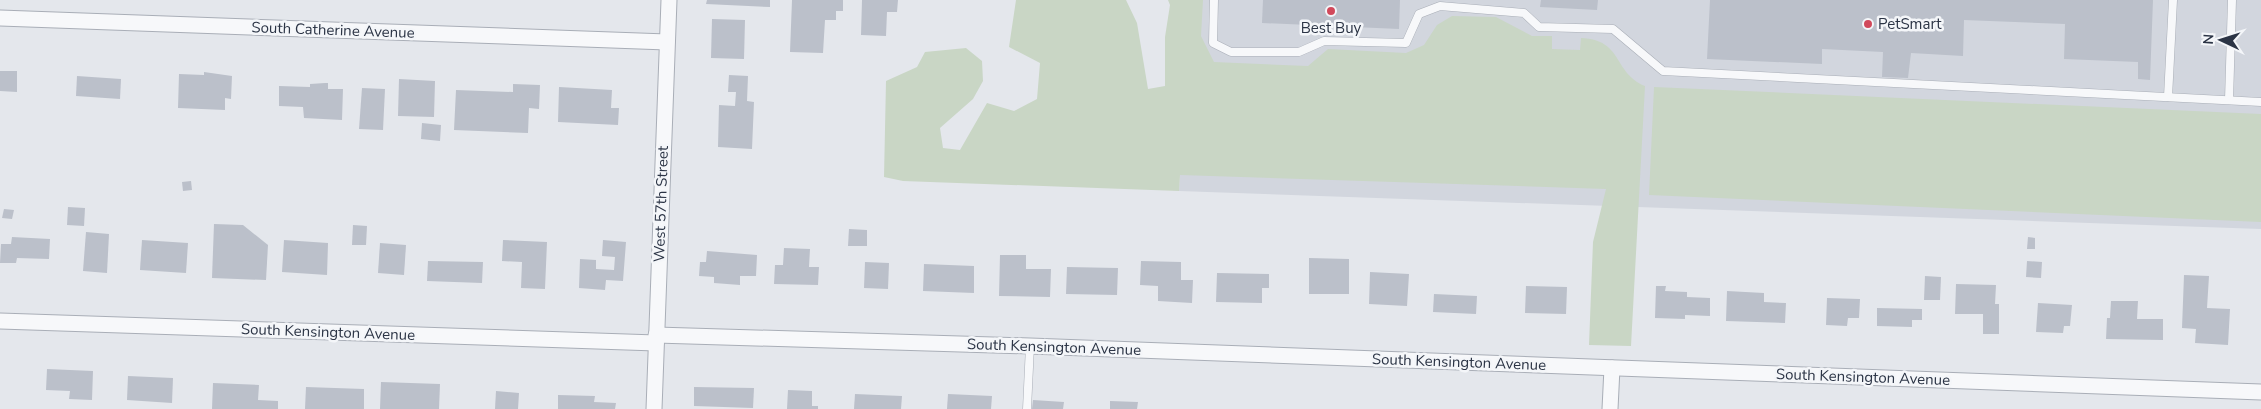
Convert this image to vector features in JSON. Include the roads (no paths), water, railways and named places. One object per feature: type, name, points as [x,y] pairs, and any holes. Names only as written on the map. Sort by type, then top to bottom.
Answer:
[{"type":"street","name":"West 57th Street","points":[[654,409],[669,0]]},
{"type":"street","name":"South Catherine Avenue","points":[[0,18],[667,42]]},
{"type":"street","name":"South Kensington Avenue","points":[[0,321],[656,339],[1030,346],[2261,392]]},
{"type":"street","points":[[1610,409],[1612,368]]},
{"type":"lane","points":[[1214,0],[1213,43],[1231,52],[1299,52],[1324,41],[1406,43],[1419,14],[1440,6],[1524,13],[1539,27],[1613,29],[1663,71],[2261,102]]},
{"type":"lane","points":[[2168,97],[2173,0]]},
{"type":"lane","points":[[2229,100],[2232,0]]},
{"type":"lane","points":[[1027,409],[1030,346]]},
{"type":"place","name":"Best Buy","points":[[1331,11]]},
{"type":"place","name":"PetSmart","points":[[1868,24]]}]
